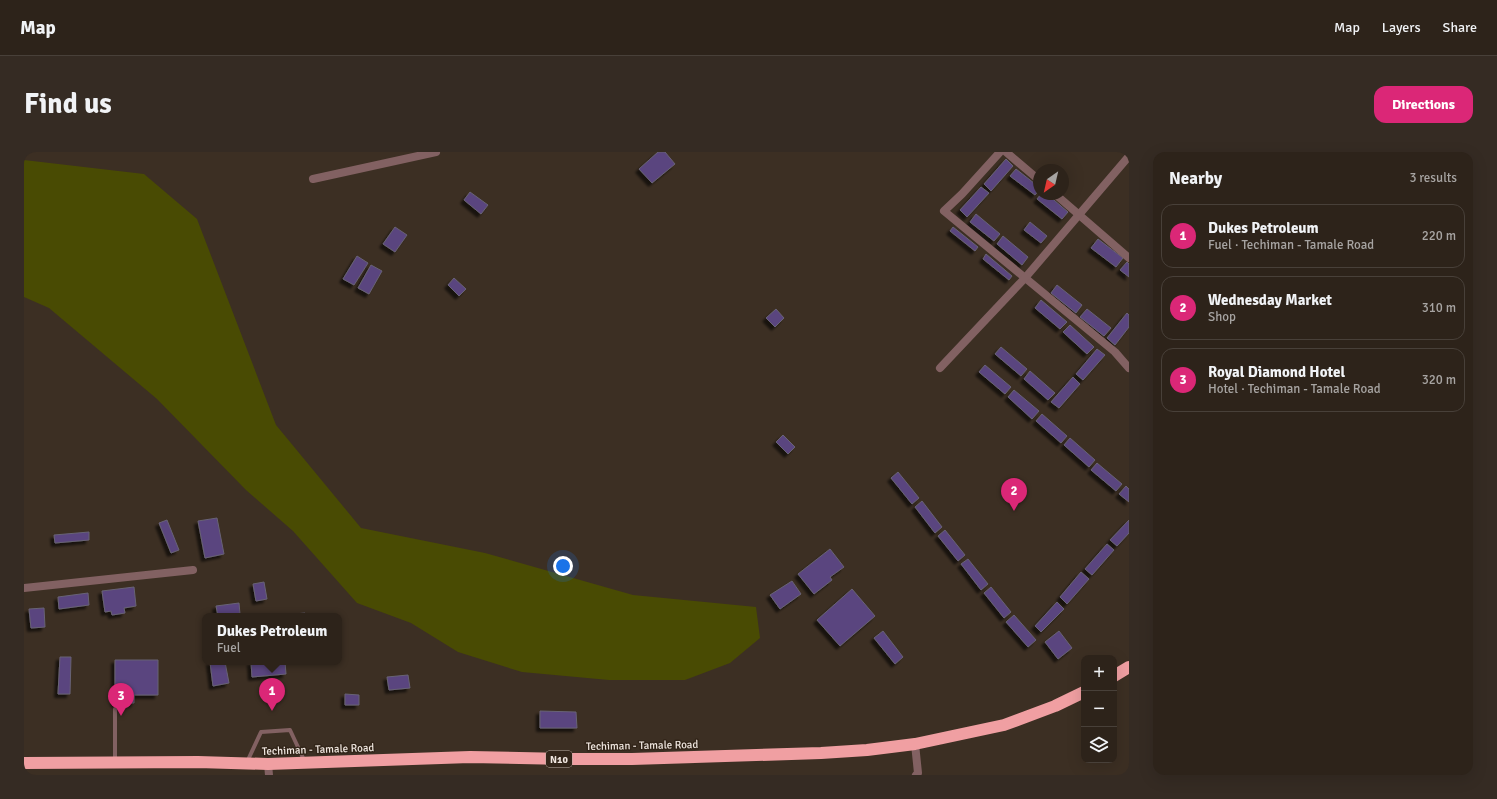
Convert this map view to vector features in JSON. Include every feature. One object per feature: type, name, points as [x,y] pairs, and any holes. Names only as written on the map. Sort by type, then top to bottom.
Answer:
[{"type":"highway","points":[[1117,674],[1129,667]]},
{"type":"highway","name":"Techiman - Tamale Road","points":[[24,763],[247,763],[269,769],[306,762],[470,756],[566,759],[702,758],[828,753],[915,744],[1004,725],[1055,706],[1081,693]]},
{"type":"street","points":[[313,178],[436,152]]},
{"type":"street","points":[[1000,152],[962,194],[944,211],[1115,352],[1129,368]]},
{"type":"street","points":[[1006,152],[1033,175]]},
{"type":"street","points":[[940,368],[1025,278],[1129,156]]},
{"type":"street","points":[[1062,200],[1129,258]]},
{"type":"street","points":[[24,588],[193,570]]},
{"type":"street","points":[[915,744],[918,774]]},
{"type":"lane","points":[[115,709],[116,763]]},
{"type":"lane","points":[[247,763],[261,732],[290,730],[306,762]]},
{"type":"shaded area","points":[[24,160],[144,174],[197,219],[276,425],[361,528],[485,553],[633,595],[756,607],[760,638],[730,663],[685,680],[609,680],[522,672],[458,652],[411,623],[357,603],[293,531],[246,490],[157,399],[49,308],[24,297]]},
{"type":"building","points":[[658,152],[665,152],[675,164],[652,183],[639,169]]},
{"type":"building","points":[[1006,159],[1013,166],[991,191],[984,184]]},
{"type":"building","points":[[1016,169],[1033,182],[1033,193],[1010,176]]},
{"type":"building","points":[[981,187],[989,193],[967,217],[960,210]]},
{"type":"building","points":[[470,192],[488,205],[481,214],[464,200]]},
{"type":"building","points":[[1038,200],[1054,200],[1068,212],[1062,219]]},
{"type":"building","points":[[976,214],[1000,234],[994,241],[970,222]]},
{"type":"building","points":[[1030,222],[1047,236],[1041,243],[1024,230]]},
{"type":"building","points":[[395,227],[407,235],[395,252],[383,244]]},
{"type":"building","points":[[953,227],[978,247],[975,251],[950,231]]},
{"type":"building","points":[[1003,236],[1028,257],[1022,265],[997,244]]},
{"type":"building","points":[[1098,239],[1123,258],[1116,267],[1091,248]]},
{"type":"building","points":[[986,254],[1012,276],[1009,280],[983,259]]},
{"type":"building","points":[[357,256],[368,263],[354,285],[343,279]]},
{"type":"building","points":[[1127,262],[1129,264],[1129,277],[1120,270]]},
{"type":"building","points":[[371,265],[382,271],[369,294],[358,288]]},
{"type":"building","points":[[454,278],[466,289],[459,296],[448,285]]},
{"type":"building","points":[[1057,285],[1082,305],[1076,313],[1051,293]]},
{"type":"building","points":[[1041,300],[1067,322],[1060,329],[1035,308]]},
{"type":"building","points":[[776,309],[784,318],[775,327],[766,318]]},
{"type":"building","points":[[1087,309],[1111,328],[1104,336],[1080,317]]},
{"type":"building","points":[[1127,313],[1129,315],[1129,327],[1115,345],[1107,338]]},
{"type":"building","points":[[1070,325],[1094,347],[1087,354],[1063,332]]},
{"type":"building","points":[[1001,347],[1027,369],[1021,376],[995,354]]},
{"type":"building","points":[[1097,349],[1105,355],[1083,380],[1076,374]]},
{"type":"building","points":[[985,365],[1011,387],[1005,394],[979,372]]},
{"type":"building","points":[[1030,371],[1055,393],[1048,400],[1024,379]]},
{"type":"building","points":[[1073,377],[1080,384],[1059,408],[1051,402]]},
{"type":"building","points":[[1014,390],[1039,411],[1032,419],[1008,397]]},
{"type":"building","points":[[1042,414],[1067,436],[1061,443],[1036,421]]},
{"type":"building","points":[[783,435],[795,447],[788,454],[776,442]]},
{"type":"building","points":[[1070,438],[1095,460],[1089,467],[1064,445]]},
{"type":"building","points":[[1097,463],[1122,484],[1116,491],[1091,470]]},
{"type":"building","points":[[898,472],[919,498],[912,504],[891,478]]},
{"type":"building","points":[[1126,486],[1129,489],[1129,502],[1119,494]]},
{"type":"building","points":[[922,501],[942,527],[935,533],[915,507]]},
{"type":"building","points":[[217,518],[224,554],[205,558],[198,521]]},
{"type":"building","points":[[167,520],[179,550],[171,553],[159,523]]},
{"type":"building","points":[[1129,520],[1129,533],[1117,546],[1110,540]]},
{"type":"building","points":[[945,530],[965,555],[958,561],[938,536]]},
{"type":"building","points":[[89,532],[89,540],[55,543],[54,535]]},
{"type":"building","points":[[1107,544],[1114,550],[1092,575],[1085,569]]},
{"type":"building","points":[[830,549],[844,567],[830,577],[832,580],[814,594],[798,574]]},
{"type":"building","points":[[968,559],[988,584],[981,590],[961,564]]},
{"type":"building","points":[[1081,572],[1089,579],[1067,604],[1060,597]]},
{"type":"building","points":[[792,581],[801,594],[780,609],[770,595]]},
{"type":"building","points":[[264,582],[267,599],[256,601],[253,584]]},
{"type":"building","points":[[134,587],[136,606],[124,608],[125,613],[112,615],[111,611],[105,612],[102,591]]},
{"type":"building","points":[[991,587],[1011,612],[1004,618],[984,593]]},
{"type":"building","points":[[852,589],[875,616],[840,646],[817,620]]},
{"type":"building","points":[[88,593],[89,605],[59,609],[58,597]]},
{"type":"building","points":[[1057,602],[1064,609],[1041,632],[1035,626]]},
{"type":"building","points":[[239,603],[240,613],[217,613],[216,606]]},
{"type":"building","points":[[44,608],[45,627],[31,628],[29,609]]},
{"type":"building","points":[[1014,615],[1036,640],[1028,647],[1006,622]]},
{"type":"building","points":[[883,631],[903,657],[895,664],[874,638]]},
{"type":"building","points":[[1059,631],[1072,648],[1058,659],[1045,642]]},
{"type":"building","points":[[60,657],[71,657],[70,694],[58,694]]},
{"type":"building","points":[[115,660],[158,660],[158,695],[134,695],[134,703],[115,703]]},
{"type":"building","points":[[210,665],[226,665],[229,683],[213,686]]},
{"type":"building","points":[[251,665],[285,665],[286,674],[252,677]]},
{"type":"building","points":[[408,675],[410,688],[389,690],[387,677]]},
{"type":"building","points":[[345,694],[359,695],[359,705],[345,705]]},
{"type":"building","points":[[540,711],[576,712],[577,728],[540,728]]},
{"type":"place","name":"Wednesday Market","points":[[1014,511]]},
{"type":"place","name":"Dukes Petroleum","points":[[272,711]]},
{"type":"place","name":"Royal Diamond Hotel","points":[[121,716]]}]
